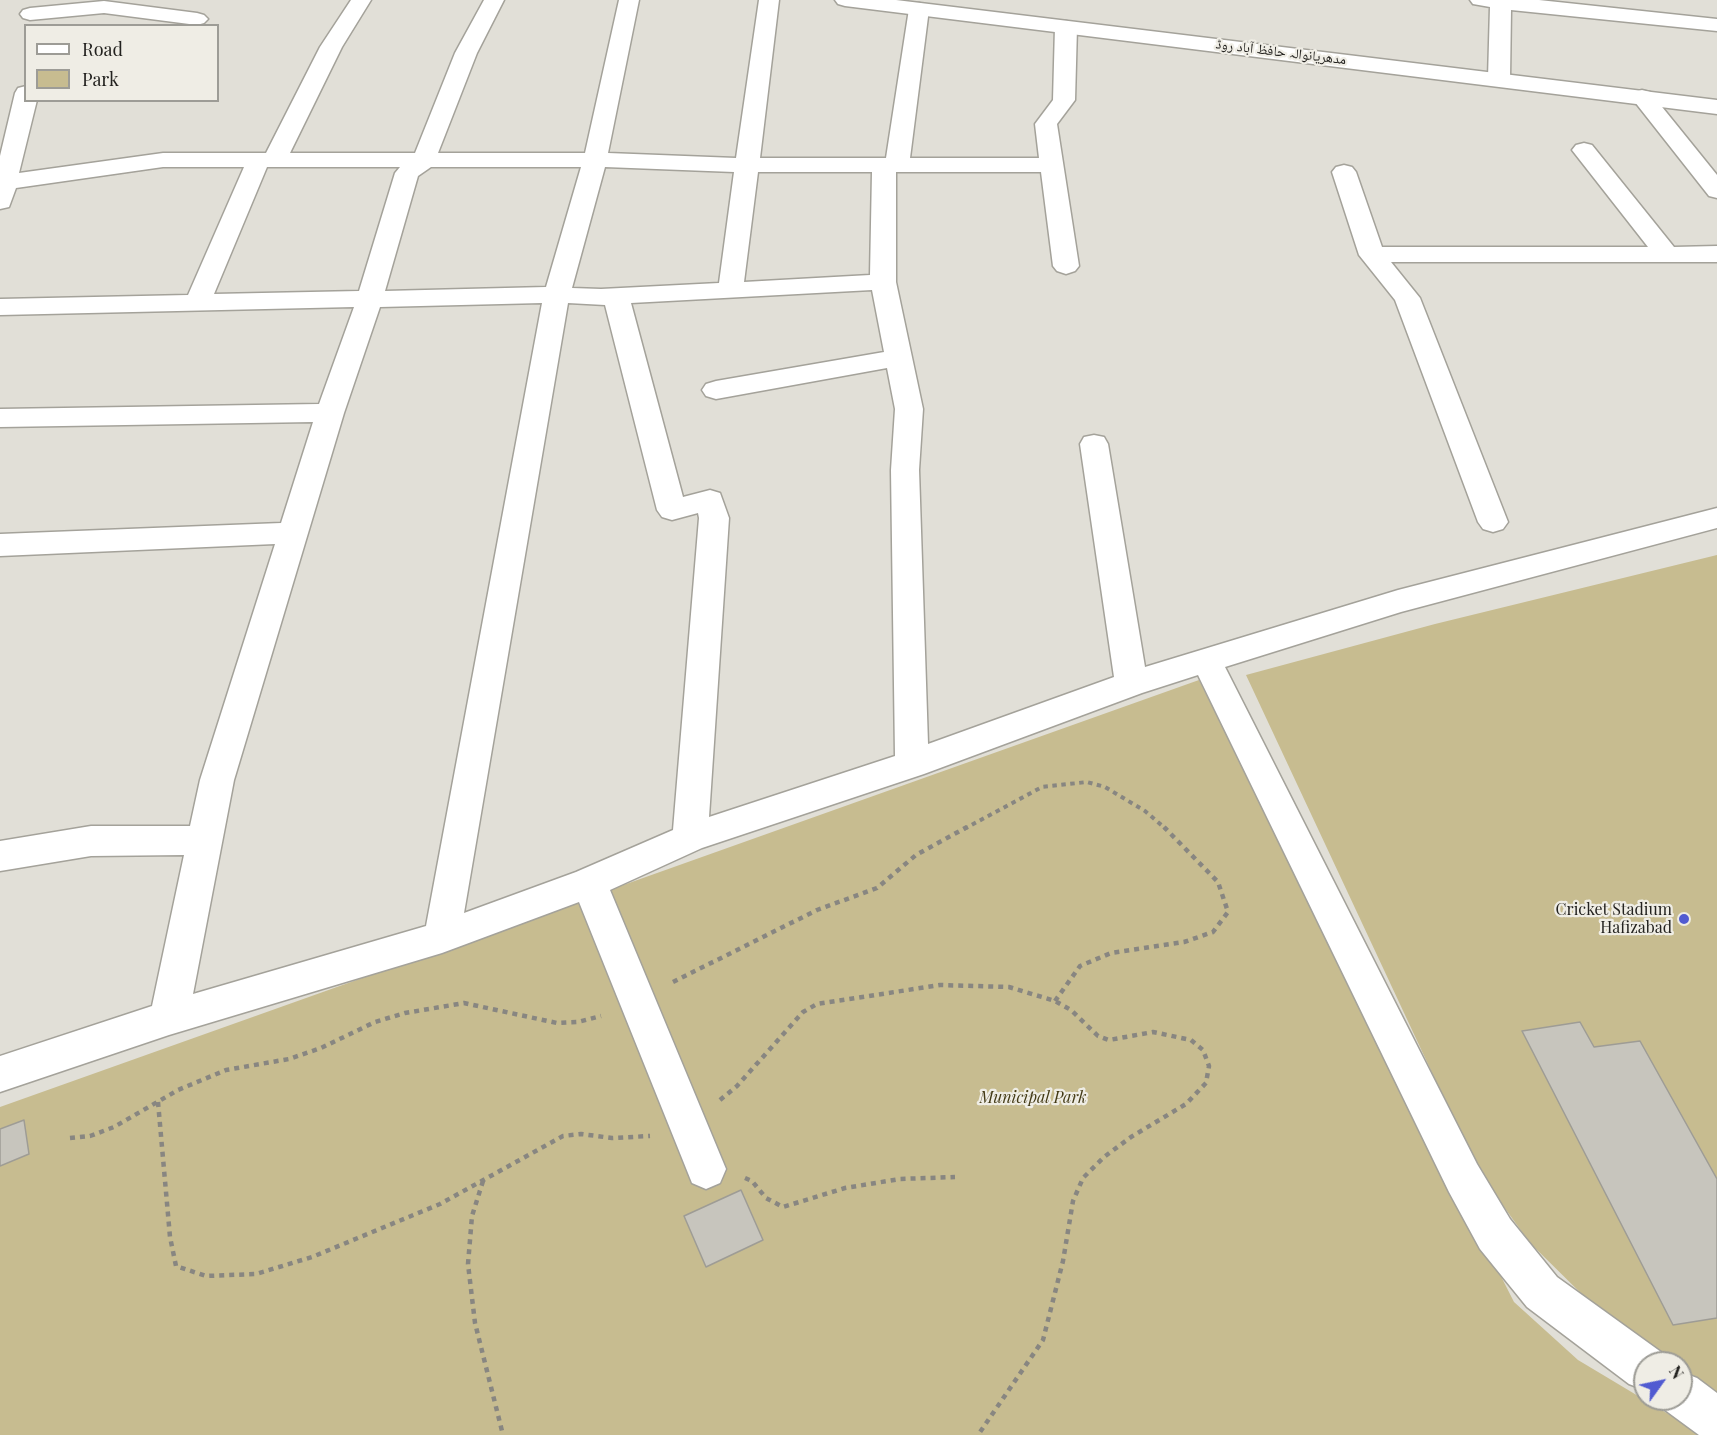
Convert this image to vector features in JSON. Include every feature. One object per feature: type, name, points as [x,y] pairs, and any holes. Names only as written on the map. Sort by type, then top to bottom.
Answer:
[{"type":"street","points":[[197,303],[266,161],[331,47],[361,0]]},
{"type":"street","points":[[169,1018],[217,780],[330,413],[369,300],[407,172],[423,162],[466,53],[494,0]]},
{"type":"street","points":[[442,937],[557,295],[595,160],[629,0]]},
{"type":"street","points":[[733,291],[731,286],[770,0]]},
{"type":"street","name":"مدھریانوالہ حافظ آباد روڈ","points":[[845,0],[1499,78],[1717,107]]},
{"type":"street","points":[[1499,78],[1494,1],[1717,24]]},
{"type":"street","points":[[31,13],[104,7],[197,19]]},
{"type":"street","points":[[912,764],[905,470],[909,409],[883,282],[891,165],[919,9]]},
{"type":"street","points":[[1066,27],[1064,100],[1046,124],[1066,266]]},
{"type":"street","points":[[1642,97],[1717,191]]},
{"type":"street","points":[[25,102],[2,190],[163,160],[423,162],[595,160],[749,165],[1052,165]]},
{"type":"street","points":[[1584,150],[1666,254]]},
{"type":"street","points":[[1344,172],[1372,255],[1407,298],[1493,522]]},
{"type":"street","points":[[1372,255],[1717,254]]},
{"type":"street","points":[[0,307],[557,295],[616,297],[883,282]]},
{"type":"street","points":[[616,297],[672,510],[710,500],[714,518],[690,838]]},
{"type":"street","points":[[716,390],[898,358]]},
{"type":"street","points":[[0,418],[330,413]]},
{"type":"street","points":[[1094,444],[1131,684]]},
{"type":"street","points":[[0,1074],[169,1018],[442,937],[589,883],[690,838],[912,764],[1131,684],[1398,601],[1717,518]]},
{"type":"street","points":[[0,545],[294,533]]},
{"type":"street","points":[[1206,660],[1463,1178],[1495,1234],[1542,1292],[1633,1359]]},
{"type":"street","points":[[0,856],[92,841],[205,840]]},
{"type":"street","points":[[589,883],[706,1169]]},
{"type":"street","points":[[1693,1403],[1717,1420]]},
{"type":"path","points":[[70,1138],[90,1136],[114,1127],[178,1090],[226,1070],[289,1059],[321,1048],[375,1022],[405,1014],[464,1003],[557,1023],[578,1022],[599,1016],[638,1002],[710,960],[817,910],[877,888],[916,855],[1042,787],[1087,782],[1105,787],[1145,811],[1181,842],[1218,882],[1228,912],[1213,932],[1184,942],[1111,952],[1080,966],[1055,1001]]},
{"type":"path","points":[[158,1102],[170,1237],[176,1266],[206,1276],[256,1274],[312,1257],[391,1226],[483,1181],[563,1136],[581,1134],[631,1138],[660,1134],[687,1121],[715,1104],[737,1086],[803,1012],[816,1004],[940,985],[1009,987],[1055,1001],[1071,1010],[1098,1036],[1108,1040],[1153,1032],[1191,1040],[1203,1050],[1209,1066],[1206,1083],[1186,1104],[1131,1137],[1104,1157],[1083,1178],[1073,1201],[1063,1262],[1042,1340],[978,1435]]},
{"type":"path","points":[[783,1207],[845,1188],[900,1179],[955,1177]]},
{"type":"path","points":[[483,1181],[472,1216],[468,1264],[475,1323],[503,1435]]},
{"type":"green space","points":[[1717,555],[1717,1398],[1693,1381],[1693,1351],[1652,1351],[1606,1318],[1530,1243],[1478,1171],[1246,675],[1435,624]]},
{"type":"green space","name":"Municipal Park","points":[[1199,680],[1514,1302],[1578,1360],[1633,1393],[1633,1411],[1663,1411],[1699,1435],[0,1435],[0,1107]]},
{"type":"building","points":[[1580,1022],[1594,1047],[1640,1041],[1717,1179],[1717,1318],[1673,1325],[1522,1031]]},
{"type":"building","points":[[24,1120],[29,1154],[0,1166],[0,1129]]},
{"type":"building","points":[[741,1190],[763,1240],[706,1267],[684,1216]]},
{"type":"place","name":"Cricket Stadium Hafizabad","points":[[1684,919]]}]
